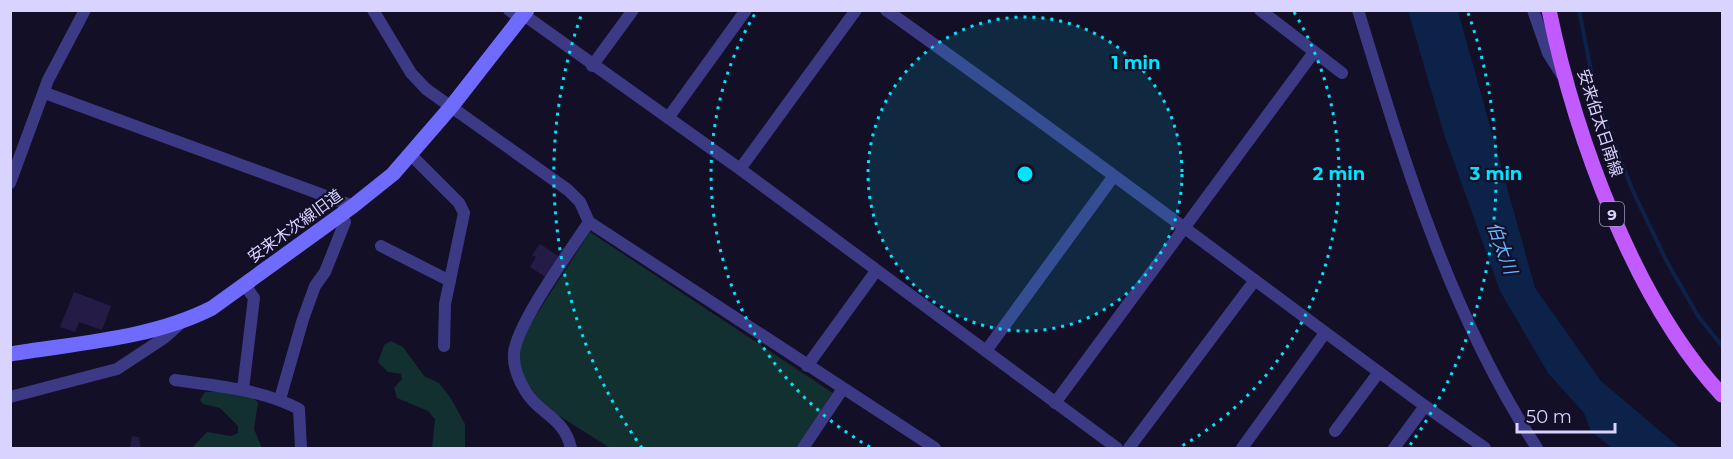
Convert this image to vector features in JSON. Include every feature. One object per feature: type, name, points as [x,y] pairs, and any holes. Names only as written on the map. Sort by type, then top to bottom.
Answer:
[{"type":"main road","name":"安来伯太日南線","points":[[1549,10],[1565,80],[1608,204],[1640,273],[1670,324],[1722,395]]},
{"type":"street","points":[[11,178],[48,80],[85,10]]},
{"type":"street","points":[[373,10],[411,73],[426,89],[568,190],[580,202],[589,222],[842,390],[935,448]]},
{"type":"street","points":[[592,66],[633,10]]},
{"type":"street","points":[[668,118],[746,10]]},
{"type":"street","points":[[740,169],[856,10]]},
{"type":"street","points":[[886,10],[1044,122],[1113,177],[1186,227],[1326,333],[1485,448]]},
{"type":"street","points":[[1260,10],[1342,73]]},
{"type":"street","points":[[1358,10],[1446,275],[1504,399],[1537,448]]},
{"type":"street","points":[[1533,10],[1548,53],[1565,80]]},
{"type":"street","points":[[520,14],[740,169],[1117,448]]},
{"type":"street","name":"安来木次線旧道","points":[[10,354],[157,329],[183,321],[212,308],[347,211],[393,174],[451,107],[520,14]]},
{"type":"street","points":[[1055,403],[1314,52]]},
{"type":"street","points":[[45,93],[347,211],[342,233],[326,272],[315,286],[303,319],[280,399]]},
{"type":"street","points":[[411,155],[459,203],[464,213],[445,304],[444,346]]},
{"type":"street","points":[[986,351],[1113,177]]},
{"type":"street","points":[[570,448],[562,426],[527,394],[516,371],[514,354],[520,330],[589,222]]},
{"type":"street","points":[[381,246],[450,281]]},
{"type":"street","points":[[807,366],[876,271]]},
{"type":"street","points":[[1129,448],[1255,280]]},
{"type":"street","points":[[243,389],[254,298],[245,285]]},
{"type":"street","points":[[10,397],[117,369],[165,338],[183,321]]},
{"type":"street","points":[[1242,448],[1326,333]]},
{"type":"street","points":[[1335,431],[1379,372]]},
{"type":"street","points":[[175,380],[243,389],[280,399],[299,409],[301,448]]},
{"type":"street","points":[[803,448],[842,390]]},
{"type":"street","points":[[1394,448],[1425,406]]},
{"type":"green space","points":[[590,232],[833,393],[796,448],[610,448],[542,405],[518,369],[520,345],[527,329]]},
{"type":"green space","points":[[391,341],[403,347],[424,376],[439,383],[450,397],[465,424],[465,448],[432,448],[435,419],[428,411],[397,398],[394,388],[402,379],[401,374],[388,372],[378,362],[384,345]]},
{"type":"green space","points":[[224,391],[250,394],[258,403],[254,429],[262,448],[192,448],[207,432],[231,436],[238,433],[238,426],[220,408],[203,404],[200,400],[205,392]]},
{"type":"water","name":"伯太川","points":[[1408,11],[1458,11],[1535,288],[1601,381],[1680,448],[1612,448],[1591,431],[1584,413],[1548,373],[1500,291],[1444,134]]},
{"type":"building","points":[[540,244],[561,258],[547,278],[530,267],[536,257],[532,255]]},
{"type":"building","points":[[74,292],[111,306],[102,330],[79,322],[75,332],[60,327]]},
{"type":"building","points":[[132,436],[139,437],[141,448],[130,448]]},
{"type":"waterway","points":[[1579,10],[1597,101],[1632,189],[1666,260],[1698,316],[1722,346]]}]
